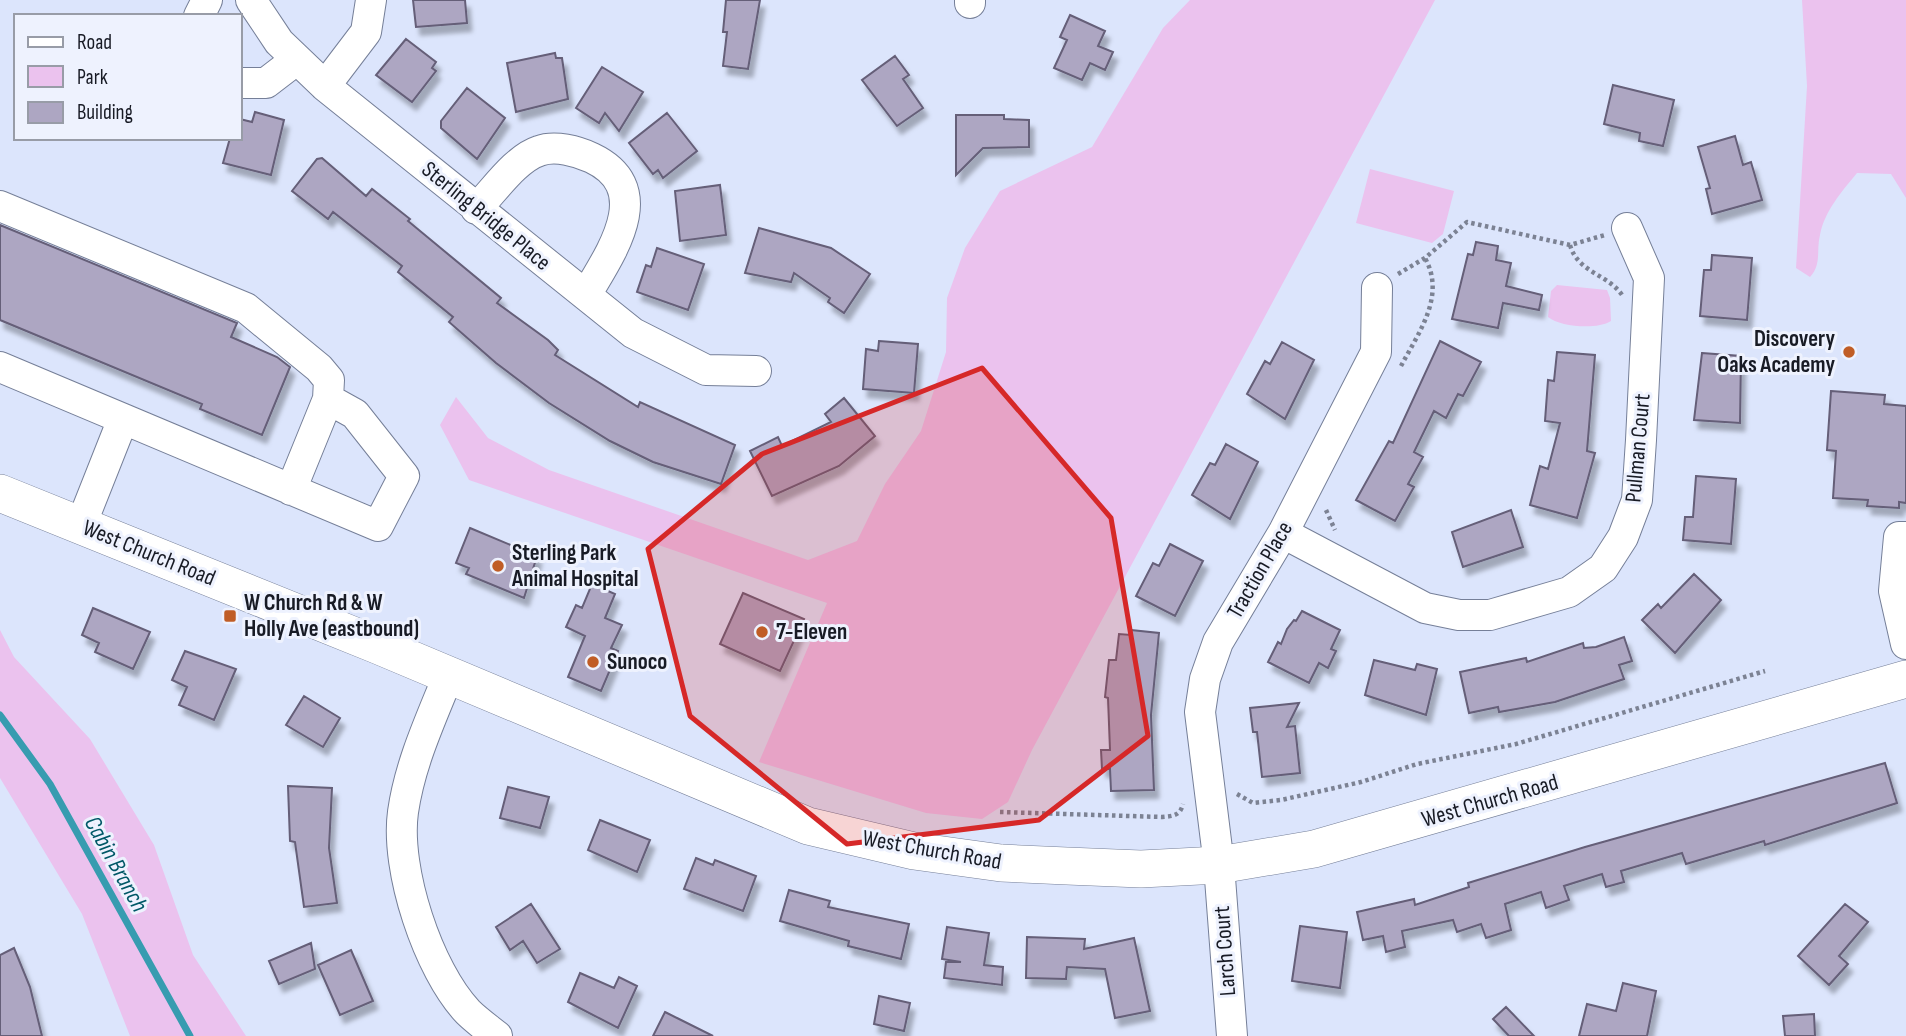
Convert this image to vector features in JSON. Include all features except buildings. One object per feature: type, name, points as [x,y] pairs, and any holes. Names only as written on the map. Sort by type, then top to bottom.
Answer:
[{"type":"main road","name":"West Church Road","points":[[0,493],[449,674],[808,826],[914,851],[1002,863],[1142,869],[1219,865],[1314,849],[1379,833],[1906,679]]},
{"type":"street","name":"Sterling Bridge Place","points":[[251,0],[279,42],[325,86],[633,333],[706,370],[756,371]]},
{"type":"street","points":[[325,86],[366,32],[371,0]]},
{"type":"street","points":[[242,83],[266,83],[296,60]]},
{"type":"street","points":[[477,209],[525,159],[540,150],[573,150],[602,163],[615,175],[624,193],[624,210],[615,247],[586,295]]},
{"type":"street","points":[[0,206],[246,308],[319,368],[329,380],[328,399],[291,490]]},
{"type":"street","name":"Pullman Court","points":[[1283,533],[1425,608],[1459,615],[1490,614],[1569,592],[1603,568],[1623,537],[1637,500],[1649,278],[1627,228]]},
{"type":"street","name":"Traction Place","points":[[1219,865],[1200,712],[1205,679],[1218,642],[1283,533],[1376,352],[1377,288]]},
{"type":"street","points":[[0,367],[378,526],[404,476],[355,414],[328,399]]},
{"type":"street","points":[[81,525],[123,419]]},
{"type":"street","points":[[1906,537],[1899,537],[1894,591],[1906,644]]},
{"type":"street","points":[[449,674],[416,754],[402,813],[403,857],[425,943],[467,1010],[496,1036]]},
{"type":"street","name":"Larch Court","points":[[1219,865],[1232,1036]]},
{"type":"path","points":[[1377,288],[1424,258],[1467,222],[1570,245],[1627,228]]},
{"type":"path","points":[[1570,245],[1573,255],[1584,267],[1620,291],[1626,302]]},
{"type":"path","points":[[1400,368],[1430,309],[1434,281],[1424,258]]},
{"type":"path","points":[[1326,503],[1326,516],[1339,533]]},
{"type":"path","points":[[1233,788],[1239,796],[1253,803],[1281,800],[1361,782],[1417,764],[1516,744],[1765,671]]},
{"type":"path","points":[[1000,812],[1175,816],[1181,811],[1185,797]]},
{"type":"highlighted area","points":[[982,368],[1111,518],[1148,736],[1039,820],[847,844],[690,716],[648,549],[762,454]]},
{"type":"green space","points":[[1190,0],[1435,0],[1032,750],[1008,802],[982,819],[926,813],[759,762],[827,603],[469,480],[440,425],[456,397],[488,438],[549,470],[808,560],[857,541],[885,484],[921,431],[946,352],[947,298],[965,248],[1000,191],[1092,147],[1163,28]]},
{"type":"green space","points":[[1802,0],[1906,0],[1906,198],[1891,174],[1857,173],[1825,218],[1817,262],[1810,277],[1796,268],[1807,86]]},
{"type":"green space","points":[[1370,169],[1454,191],[1443,234],[1432,243],[1356,223]]},
{"type":"green space","points":[[1557,285],[1607,290],[1611,321],[1597,326],[1579,326],[1561,323],[1548,317],[1551,291]]},
{"type":"green space","points":[[0,630],[14,657],[90,739],[154,845],[193,955],[246,1036],[130,1036],[82,914],[0,778]]},
{"type":"waterway","name":"Cabin Branch","points":[[0,715],[50,784],[190,1036]]},
{"type":"place","name":"Discovery Oaks Academy","points":[[1849,352]]},
{"type":"place","name":"Sterling Park Animal Hospital","points":[[498,566]]},
{"type":"place","name":"W Church Rd & W Holly Ave (eastbound)","points":[[230,616]]},
{"type":"place","name":"7-Eleven","points":[[762,632]]},
{"type":"place","name":"Sunoco","points":[[593,662]]}]
